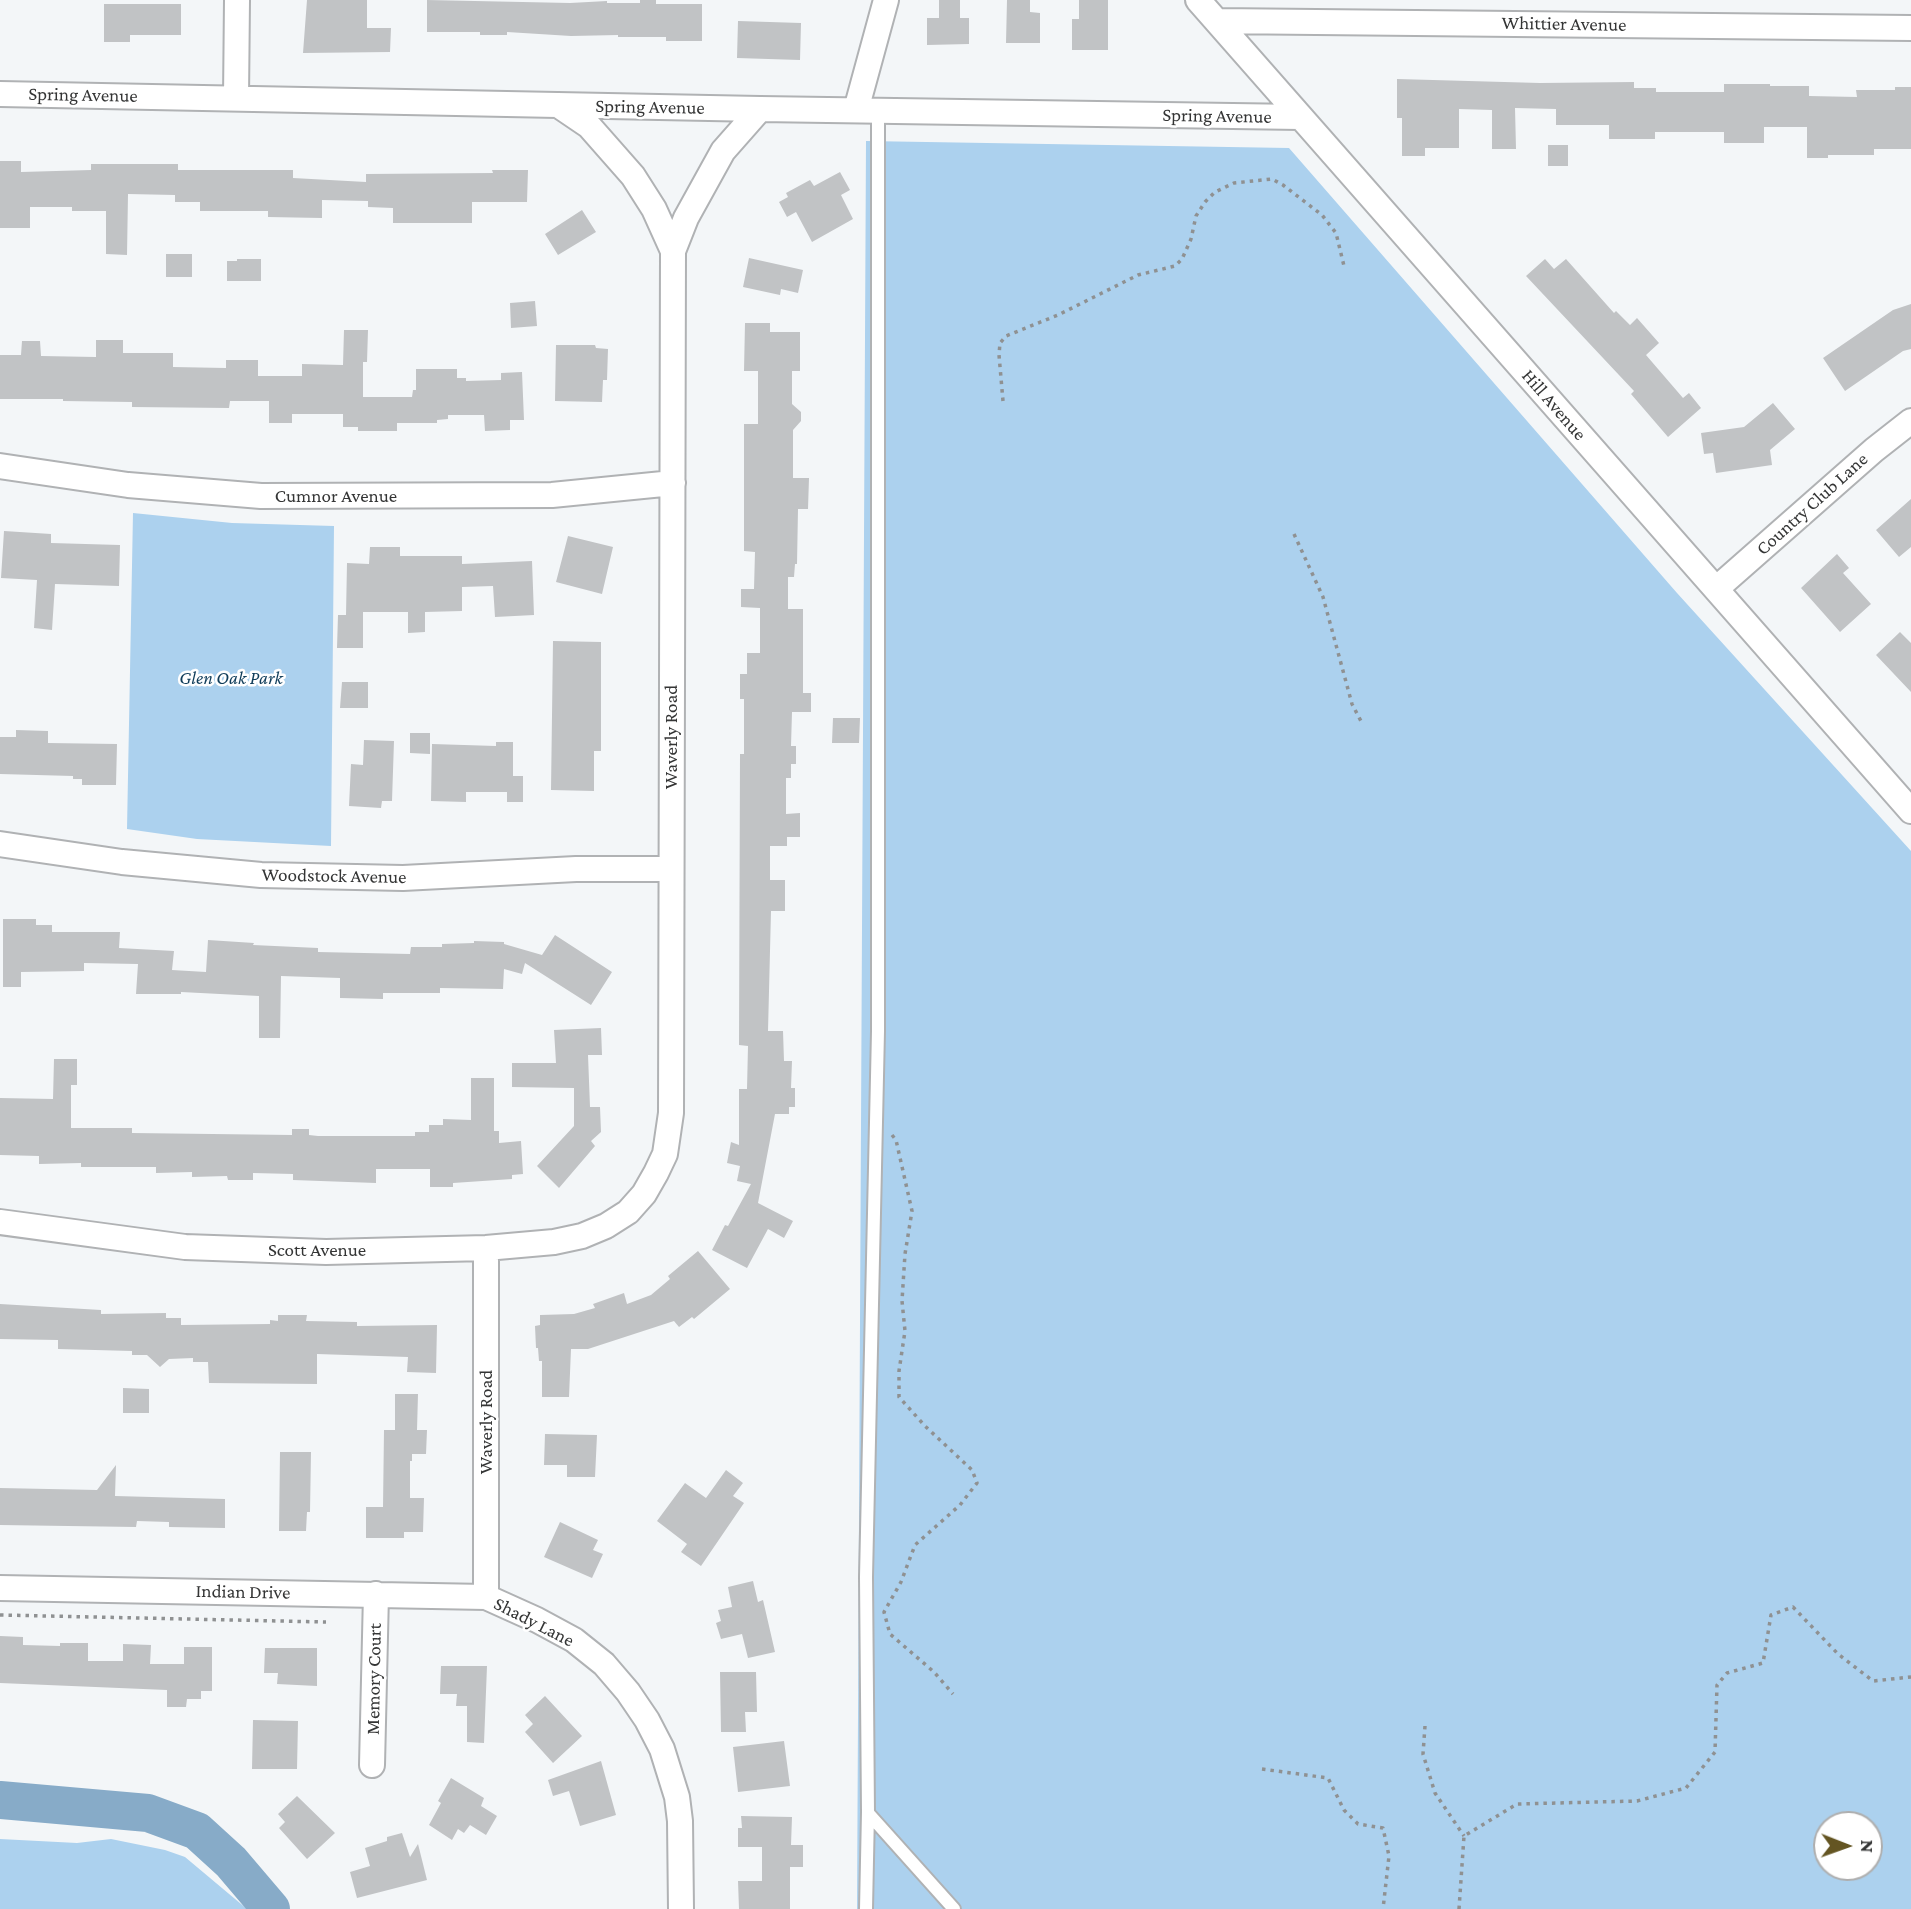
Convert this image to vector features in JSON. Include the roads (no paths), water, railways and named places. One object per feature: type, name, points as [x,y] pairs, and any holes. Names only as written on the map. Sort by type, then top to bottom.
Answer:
[{"type":"street","points":[[236,98],[237,0]]},
{"type":"street","points":[[867,111],[887,0]]},
{"type":"street","points":[[1198,0],[1232,14]]},
{"type":"street","name":"Whittier Avenue","points":[[1232,14],[1911,27]]},
{"type":"street","name":"Hill Avenue","points":[[1232,14],[1239,47],[1911,811]]},
{"type":"street","name":"Spring Avenue","points":[[0,94],[1300,117]]},
{"type":"street","name":"Waverly Road","points":[[558,105],[589,127],[633,176],[654,209],[673,251]]},
{"type":"street","name":"Waverly Road","points":[[628,1212],[656,1173],[665,1154],[669,1133],[673,251],[686,218],[723,151],[760,109]]},
{"type":"street","name":"Country Club Lane","points":[[1716,589],[1874,450],[1911,421]]},
{"type":"street","name":"Cumnor Avenue","points":[[0,466],[128,485],[261,496],[552,495],[673,483]]},
{"type":"street","name":"Woodstock Avenue","points":[[0,844],[122,862],[261,875],[403,878],[576,869],[670,869]]},
{"type":"street","name":"Scott Avenue","points":[[0,1222],[185,1247],[326,1252],[486,1248],[554,1242],[582,1236],[606,1226],[628,1212]]},
{"type":"street","name":"Waverly Road","points":[[486,1248],[486,1597]]},
{"type":"street","name":"Indian Drive","points":[[0,1588],[486,1597]]},
{"type":"street","name":"Memory Court","points":[[372,1765],[376,1594]]},
{"type":"street","name":"Shady Lane","points":[[486,1597],[574,1640],[604,1664],[647,1720],[670,1769],[677,1797],[681,1842],[681,1909]]},
{"type":"lane","points":[[866,1909],[866,1577],[878,1031],[867,111]]},
{"type":"lane","points":[[868,1812],[954,1909]]},
{"type":"waterway","points":[[0,1800],[148,1813],[197,1831],[231,1862],[271,1909]]},
{"type":"park label","name":"Glen Oak Park","points":[[231,678]]}]
